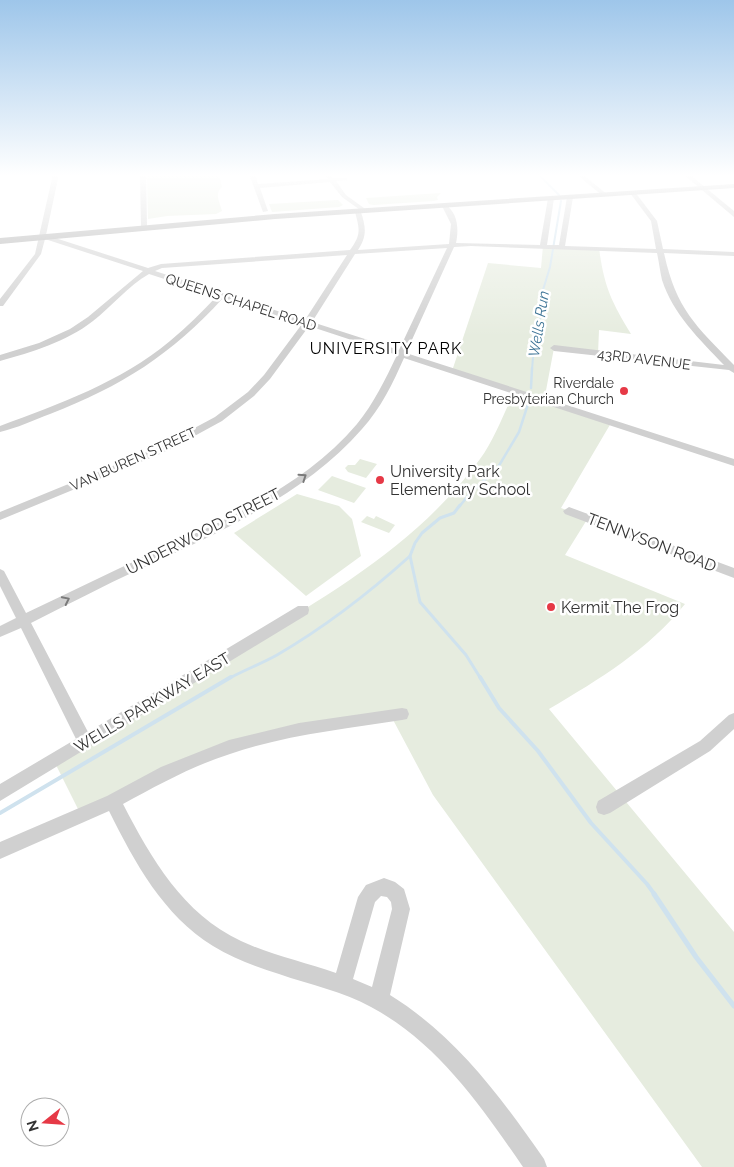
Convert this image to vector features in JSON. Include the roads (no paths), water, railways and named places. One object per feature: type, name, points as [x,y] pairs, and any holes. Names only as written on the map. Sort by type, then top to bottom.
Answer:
[{"type":"main road","points":[[0,241],[41,239],[125,228]]},
{"type":"street","points":[[0,304],[36,258],[43,228]]},
{"type":"street","name":"VAN BUREN STREET","points":[[0,516],[153,453],[222,416],[244,400],[266,378],[287,352],[354,252],[364,233],[364,228]]},
{"type":"street","name":"UNDERWOOD STREET","points":[[0,632],[242,514],[306,475],[332,455],[369,416],[387,387],[452,244],[456,228]]},
{"type":"street","points":[[552,228],[552,246]]},
{"type":"street","points":[[552,246],[558,228]]},
{"type":"street","points":[[655,228],[666,280],[683,314],[702,338],[734,369]]},
{"type":"street","name":"QUEENS CHAPEL ROAD","points":[[41,239],[61,243],[734,463]]},
{"type":"street","points":[[0,358],[44,344],[73,331],[99,313],[147,271],[161,266],[452,244],[552,246],[734,254]]},
{"type":"street","points":[[0,429],[72,402],[131,374],[188,332],[221,296]]},
{"type":"street","name":"43RD AVENUE","points":[[554,348],[734,369]]},
{"type":"street","name":"TENNYSON ROAD","points":[[569,511],[734,573]]},
{"type":"street","points":[[0,574],[22,621],[85,742]]},
{"type":"street","name":"WELLS PARKWAY EAST","points":[[0,792],[304,610]]},
{"type":"street","points":[[0,851],[112,801],[167,772],[229,747],[299,730],[402,714]]},
{"type":"street","points":[[604,807],[704,746],[734,720]]},
{"type":"street","points":[[112,801],[157,882],[197,924],[220,940],[244,951],[379,999],[426,1034],[463,1068],[536,1167]]},
{"type":"street","points":[[342,985],[367,897],[372,889],[381,886],[390,888],[396,892],[400,899],[401,910],[379,999]]},
{"type":"waterway","name":"Wells Run","points":[[532,370],[534,344],[540,318],[539,303],[550,267],[556,228]]},
{"type":"waterway","name":"Wells Run","points":[[531,388],[532,368]]},
{"type":"waterway","points":[[459,507],[471,492],[497,469],[519,432],[528,404]]},
{"type":"waterway","points":[[410,556],[415,543],[422,533],[440,518],[454,513],[460,505]]},
{"type":"waterway","points":[[228,679],[277,655],[312,633],[363,596],[410,556]]},
{"type":"waterway","points":[[410,556],[420,602],[466,655],[481,679]]},
{"type":"waterway","points":[[0,813],[231,677]]},
{"type":"waterway","points":[[480,677],[499,708],[538,751],[591,823],[655,895]]},
{"type":"waterway","points":[[654,894],[696,957],[734,1006]]},
{"type":"place","name":"Riverdale Presbyterian Church","points":[[624,391]]},
{"type":"place","name":"University Park Elementary School","points":[[380,480]]},
{"type":"place","name":"Kermit The Frog","points":[[551,607]]},
{"type":"district","name":"UNIVERSITY PARK","points":[[386,348]]}]
